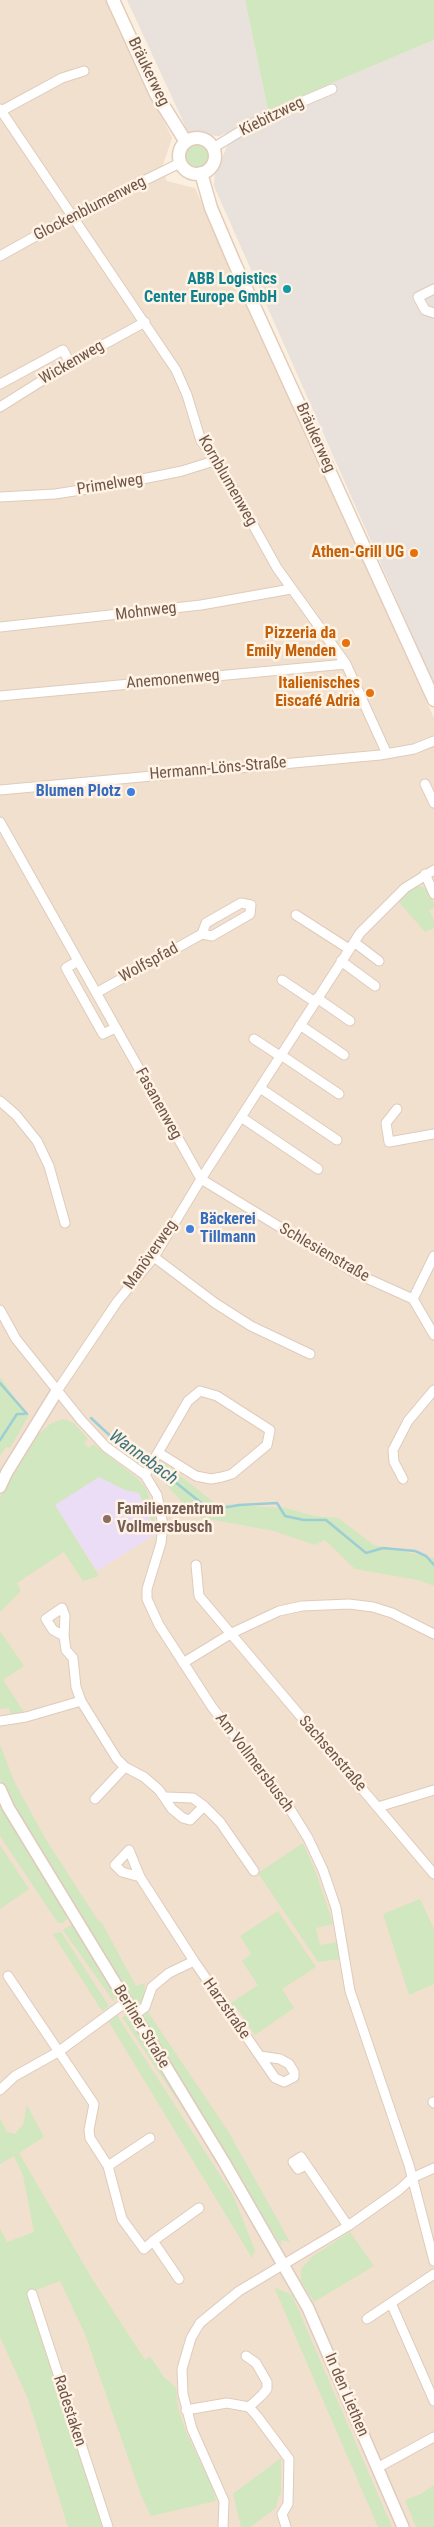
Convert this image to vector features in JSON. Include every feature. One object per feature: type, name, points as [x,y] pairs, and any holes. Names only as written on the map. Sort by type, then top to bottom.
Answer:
[{"type":"main road","name":"Bräukerweg","points":[[113,0],[156,94],[186,142]]},
{"type":"main road","points":[[201,138],[213,148],[213,164],[201,173],[191,173],[180,163],[180,151],[186,142],[201,138]]},
{"type":"main road","name":"Bräukerweg","points":[[201,173],[211,208],[234,262],[434,700]]},
{"type":"street","points":[[1,110],[62,78],[84,71]]},
{"type":"street","name":"Kiebitzweg","points":[[213,148],[259,120],[332,89]]},
{"type":"street","name":"Kornblumenweg","points":[[1,110],[176,370],[187,395],[201,441],[217,460],[277,568],[346,664],[387,754]]},
{"type":"street","name":"Glockenblumenweg","points":[[0,256],[72,216],[180,163]]},
{"type":"street","points":[[434,289],[418,296],[425,310],[434,314]]},
{"type":"street","name":"Wickenweg","points":[[0,407],[70,363],[145,322]]},
{"type":"street","points":[[2,383],[63,350],[70,363]]},
{"type":"street","name":"Primelweg","points":[[0,497],[56,494],[121,484],[182,471],[217,460]]},
{"type":"street","name":"Mohnweg","points":[[0,627],[201,605],[291,588]]},
{"type":"street","name":"Anemonenweg","points":[[0,696],[346,664]]},
{"type":"street","name":"Hermann-Löns-Straße","points":[[0,790],[387,754],[414,749],[434,741]]},
{"type":"street","points":[[425,784],[434,803]]},
{"type":"street","name":"Fasanenweg","points":[[0,822],[201,1179]]},
{"type":"street","points":[[430,872],[434,894]]},
{"type":"street","name":"Manöverweg","points":[[57,1391],[117,1302],[154,1257],[201,1179],[351,945],[360,933],[405,888],[430,872]]},
{"type":"street","name":"Wolfspfad","points":[[96,993],[202,934],[212,936],[250,914],[251,905],[241,903],[206,923],[202,934]]},
{"type":"street","points":[[296,915],[379,961]]},
{"type":"street","points":[[78,961],[66,968],[103,1034],[115,1028]]},
{"type":"street","points":[[341,961],[375,986]]},
{"type":"street","points":[[282,980],[350,1021]]},
{"type":"street","points":[[300,1025],[344,1055]]},
{"type":"street","points":[[254,1039],[339,1094]]},
{"type":"street","points":[[260,1088],[337,1140]]},
{"type":"street","points":[[0,1101],[16,1115],[37,1141],[49,1166],[65,1223]]},
{"type":"street","points":[[397,1108],[386,1123],[389,1142],[434,1134]]},
{"type":"street","points":[[241,1117],[318,1169]]},
{"type":"street","name":"Schlesienstraße","points":[[201,1179],[355,1274],[413,1299]]},
{"type":"street","points":[[434,1256],[413,1299],[434,1335]]},
{"type":"street","points":[[154,1257],[215,1303],[251,1326],[310,1354]]},
{"type":"street","name":"Am Vollmersbusch","points":[[0,1310],[16,1338],[57,1391],[106,1447],[147,1472],[156,1494],[163,1525],[161,1543],[147,1589],[147,1599],[151,1611],[182,1663],[212,1707],[285,1801],[312,1846],[336,1908],[350,1991],[412,2178],[434,2262]]},
{"type":"street","points":[[403,1479],[394,1462],[393,1450],[408,1421],[434,1390]]},
{"type":"street","points":[[0,1487],[7,1472],[57,1391]]},
{"type":"street","points":[[147,1472],[188,1401],[200,1392],[217,1396],[270,1430],[267,1445],[232,1474],[222,1477],[210,1479],[196,1476],[157,1456]]},
{"type":"street","name":"Sachsenstraße","points":[[196,1565],[199,1596],[232,1633],[248,1657],[434,1874]]},
{"type":"street","points":[[182,1663],[232,1633],[290,1608],[319,1604],[373,1607],[392,1613],[434,1634]]},
{"type":"street","points":[[64,1636],[66,1650],[73,1658],[76,1687],[81,1701],[106,1743],[125,1767],[144,1777],[166,1797],[172,1809],[183,1818],[190,1820],[204,1806]]},
{"type":"street","points":[[0,1721],[26,1717],[81,1701]]},
{"type":"street","points":[[95,1799],[125,1767]]},
{"type":"street","name":"Berliner Straße","points":[[0,1789],[8,1807],[224,2162],[283,2266]]},
{"type":"street","points":[[378,1807],[434,1790]]},
{"type":"street","points":[[166,1797],[193,1798],[204,1806],[220,1822],[254,1871]]},
{"type":"street","name":"Harzstraße","points":[[140,1877],[216,1996],[260,2056]]},
{"type":"street","name":"Harzstraße","points":[[134,2015],[145,2007],[152,1987],[169,1973],[194,1961]]},
{"type":"street","points":[[8,1976],[94,2104],[89,2130],[90,2138],[108,2166],[122,2219],[144,2249],[199,2208]]},
{"type":"street","points":[[0,2090],[15,2076],[58,2052],[126,2002]]},
{"type":"street","points":[[108,2166],[150,2138]]},
{"type":"street","points":[[306,2165],[348,2226]]},
{"type":"street","points":[[223,2527],[224,2501],[186,2410],[182,2369],[191,2338],[200,2323],[239,2291],[348,2226],[399,2190],[412,2178],[434,2168]]},
{"type":"street","points":[[153,2241],[179,2279]]},
{"type":"street","name":"In den Liethen","points":[[283,2266],[308,2308],[403,2527]]},
{"type":"street","points":[[367,2319],[434,2274]]},
{"type":"street","name":"Radestaken","points":[[32,2294],[108,2527]]},
{"type":"street","points":[[391,2303],[434,2400]]},
{"type":"street","points":[[246,2356],[256,2363],[267,2382],[267,2389],[248,2407]]},
{"type":"street","points":[[186,2410],[227,2403],[248,2407],[278,2442],[289,2459],[288,2504],[282,2514],[286,2527]]},
{"type":"street","points":[[377,2468],[434,2437]]},
{"type":"shaded area","points":[[0,0],[106,0],[172,138],[162,168],[167,181],[195,188],[434,718],[434,2527],[0,2527]]},
{"type":"shaded area","points":[[127,0],[245,0],[268,110],[434,40],[434,684],[214,186],[215,174],[229,142],[225,133],[220,136],[189,134]]},
{"type":"shaded area","name":"Familienzentrum Vollmersbusch","points":[[99,1477],[125,1490],[139,1493],[157,1533],[97,1571],[55,1505]]},
{"type":"green space","points":[[245,0],[434,0],[434,40],[268,110]]},
{"type":"green space","points":[[192,144],[202,144],[209,151],[209,161],[202,168],[192,168],[185,161],[185,151]]},
{"type":"green space","points":[[416,885],[426,888],[434,904],[434,908],[429,910],[434,920],[434,928],[425,932],[398,901]]},
{"type":"green space","points":[[0,1377],[28,1417],[10,1448],[6,1447],[0,1456]]},
{"type":"green space","points":[[63,1419],[74,1423],[88,1439],[84,1443],[89,1448],[93,1444],[137,1478],[146,1488],[154,1512],[156,1532],[139,1493],[125,1490],[99,1477],[55,1505],[99,1576],[83,1581],[64,1552],[17,1583],[21,1591],[0,1612],[0,1497],[39,1434],[50,1424]]},
{"type":"green space","points":[[163,1462],[216,1504],[286,1508],[314,1516],[338,1518],[374,1545],[434,1558],[434,1586],[418,1580],[355,1569],[325,1540],[315,1545],[274,1531],[197,1517],[168,1487],[157,1469]]},
{"type":"green space","points":[[0,1631],[24,1666],[3,1680],[24,1712],[11,1715],[9,1708],[0,1709]]},
{"type":"green space","points":[[0,1744],[14,1781],[45,1838],[97,1919],[102,1923],[136,1986],[145,1983],[144,2002],[133,2004],[9,1799],[0,1779]]},
{"type":"green space","points":[[0,1800],[66,1913],[67,1919],[63,1923],[58,1923],[0,1836]]},
{"type":"green space","points":[[303,1843],[317,1875],[333,1924],[316,1928],[320,1945],[337,1942],[340,1959],[318,1962],[258,1873]]},
{"type":"green space","points":[[0,1845],[29,1889],[0,1909]]},
{"type":"green space","points":[[420,1899],[434,1929],[434,1984],[409,1995],[383,1914]]},
{"type":"green space","points":[[278,1911],[316,1967],[282,1989],[294,2008],[255,2035],[238,2009],[233,2013],[228,2005],[258,1985],[242,1961],[251,1954],[240,1936]]},
{"type":"green space","points":[[74,1925],[115,1994],[114,2002],[63,1930]]},
{"type":"green space","points":[[61,1932],[109,2006],[102,2011],[53,1934]]},
{"type":"green space","points":[[148,2012],[228,2131],[290,2242],[281,2240],[282,2247],[141,2017]]},
{"type":"green space","points":[[116,2014],[233,2195],[255,2250],[252,2258],[107,2019]]},
{"type":"green space","points":[[129,2014],[205,2142],[122,2017]]},
{"type":"green space","points":[[27,2105],[44,2137],[19,2153],[91,2277],[145,2360],[150,2356],[164,2377],[176,2388],[178,2408],[186,2432],[214,2491],[216,2501],[151,2516],[141,2495],[85,2334],[60,2281],[31,2292],[108,2527],[68,2527],[28,2399],[0,2337],[0,2228],[7,2242],[34,2232],[23,2175],[14,2156],[0,2164],[0,2118],[7,2132],[15,2134],[23,2125]]},
{"type":"green space","points":[[350,2232],[374,2266],[314,2302],[301,2281],[301,2269],[313,2256]]},
{"type":"green space","points":[[274,2287],[292,2295],[392,2527],[378,2527]]},
{"type":"green space","points":[[281,2458],[281,2494],[276,2508],[250,2527],[241,2527],[233,2494]]},
{"type":"green space","points":[[434,2485],[434,2527],[416,2527],[405,2500],[421,2494]]},
{"type":"waterway","name":"Wannebach","points":[[0,1383],[27,1414]]},
{"type":"waterway","points":[[0,1440],[17,1414],[24,1414]]},
{"type":"waterway","name":"Wannebach","points":[[91,1418],[119,1444],[145,1458],[214,1513],[222,1508],[239,1505],[277,1503],[285,1516],[304,1520],[326,1520],[366,1553],[383,1548],[415,1551],[426,1556],[434,1565]]},
{"type":"place","name":"ABB Logistics Center Europe GmbH","points":[[287,289]]},
{"type":"place","name":"Athen-Grill UG","points":[[414,553]]},
{"type":"place","name":"Pizzeria da Emily Menden","points":[[346,643]]},
{"type":"place","name":"Italienisches Eiscafé Adria","points":[[370,693]]},
{"type":"place","name":"Blumen Plotz","points":[[131,792]]},
{"type":"place","name":"Bäckerei Tillmann","points":[[190,1229]]},
{"type":"place","name":"Familienzentrum Vollmersbusch","points":[[107,1519]]}]
